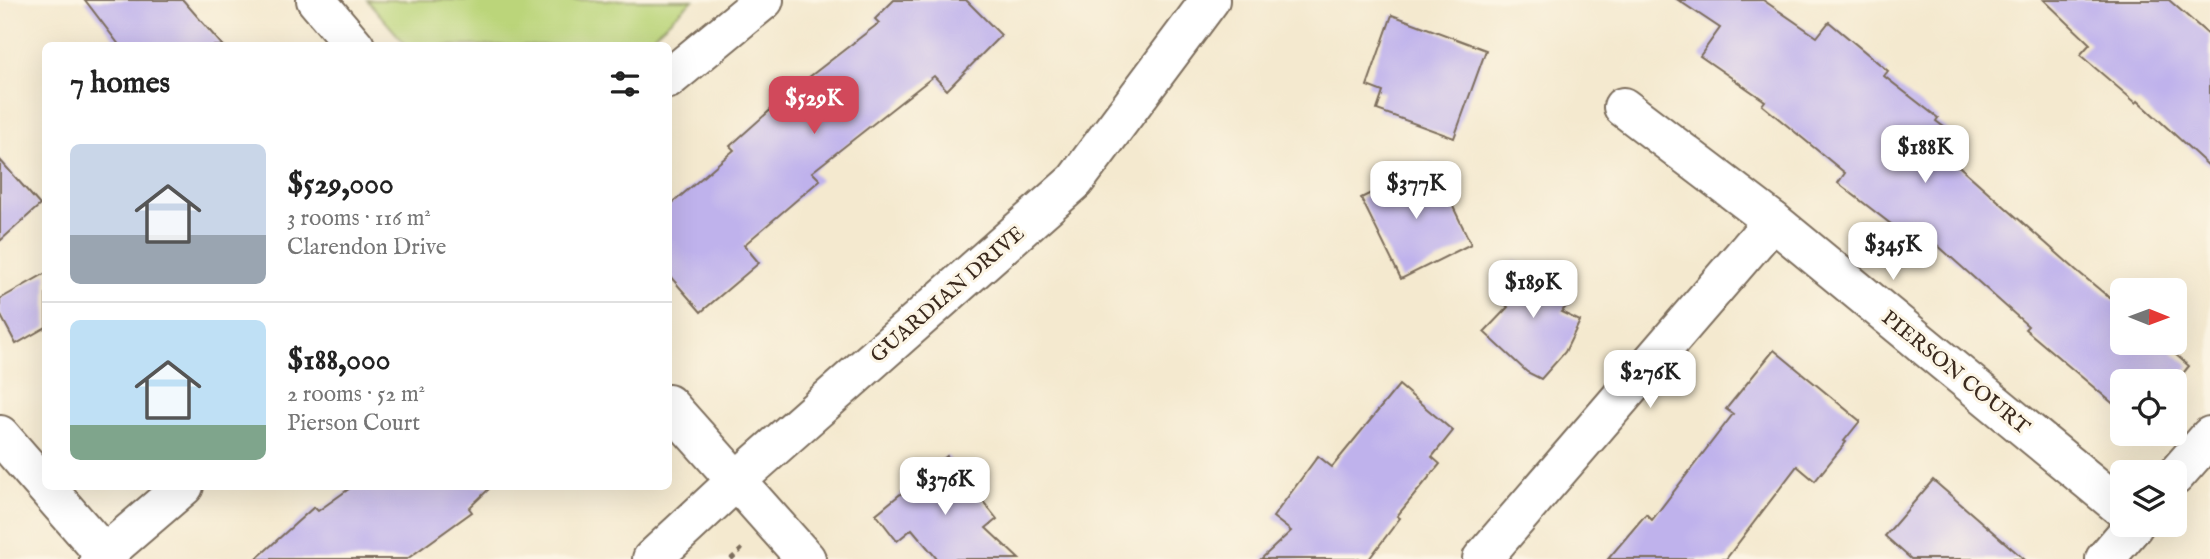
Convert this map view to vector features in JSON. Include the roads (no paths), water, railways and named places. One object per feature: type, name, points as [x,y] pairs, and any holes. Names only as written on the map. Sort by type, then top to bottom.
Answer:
[{"type":"street","points":[[316,0],[352,42]]},
{"type":"street","points":[[672,76],[764,0]]},
{"type":"street","name":"GUARDIAN DRIVE","points":[[652,559],[736,481],[1075,181],[1210,0]]},
{"type":"street","name":"PIERSON COURT","points":[[1623,107],[1773,221],[2110,498]]},
{"type":"street","points":[[1482,559],[1773,221]]},
{"type":"street","points":[[672,409],[806,559]]},
{"type":"street","points":[[0,435],[42,486]]},
{"type":"street","points":[[2187,462],[2210,436]]},
{"type":"street","points":[[46,490],[101,557],[179,490]]},
{"type":"street","points":[[2105,559],[2124,537]]}]
